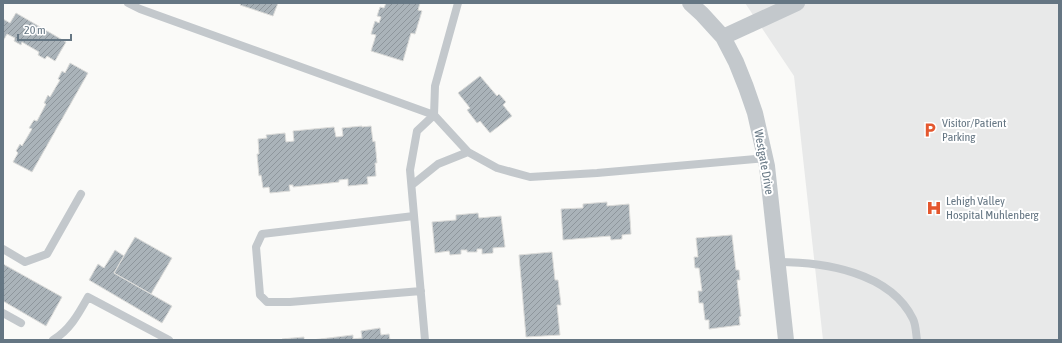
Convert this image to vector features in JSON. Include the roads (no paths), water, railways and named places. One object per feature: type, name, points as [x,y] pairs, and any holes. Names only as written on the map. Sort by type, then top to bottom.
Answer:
[{"type":"street","name":"Westgate Drive","points":[[690,3],[723,37],[736,62],[755,113],[766,158],[786,340]]},
{"type":"street","points":[[723,37],[797,3]]},
{"type":"lane","points":[[128,3],[434,114],[468,152],[497,168],[530,177],[597,173],[766,158]]},
{"type":"lane","points":[[425,340],[410,170],[417,131],[434,114],[435,86],[458,3]]},
{"type":"lane","points":[[412,185],[438,164],[468,152]]},
{"type":"lane","points":[[3,249],[25,262],[47,254],[82,194]]},
{"type":"lane","points":[[414,216],[262,234],[256,247],[260,295],[267,302],[290,302],[421,291]]},
{"type":"lane","points":[[778,262],[805,262],[833,268],[859,274],[882,286],[901,301],[914,320],[918,340]]},
{"type":"lane","points":[[53,340],[63,334],[79,313],[88,297],[169,340]]},
{"type":"lane","points":[[3,313],[21,323]]},
{"type":"place","name":"Visitor/Patient Parking","points":[[930,130]]},
{"type":"place","name":"Lehigh Valley Hospital Muhlenberg","points":[[934,208]]}]
